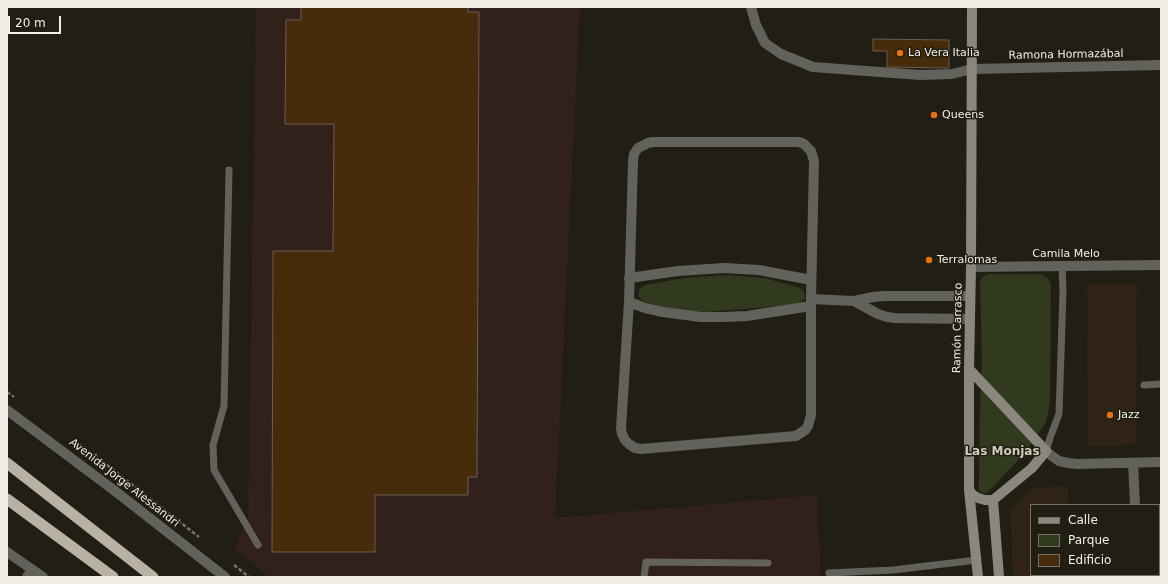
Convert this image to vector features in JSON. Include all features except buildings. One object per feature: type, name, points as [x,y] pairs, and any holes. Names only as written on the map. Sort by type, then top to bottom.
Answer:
[{"type":"highway","points":[[7,463],[153,577]]},
{"type":"highway","points":[[7,499],[113,577]]},
{"type":"main road","name":"Ramón Carrasco","points":[[972,7],[969,369],[970,490],[978,577]]},
{"type":"main road","points":[[969,369],[1046,451],[1032,468],[993,500],[978,498],[973,495],[970,490]]},
{"type":"main road","points":[[993,500],[999,577]]},
{"type":"street","name":"Ramona Hormazábal","points":[[751,7],[756,25],[765,43],[781,54],[813,67],[920,76],[952,74],[972,69],[1161,65]]},
{"type":"street","points":[[653,142],[799,142],[808,148],[814,161],[811,280],[810,420],[808,426],[801,433],[791,437],[640,449],[635,448],[625,440],[621,428],[628,302],[633,161],[634,154],[638,148],[653,142]]},
{"type":"street","name":"Camila Melo","points":[[971,266],[1161,265]]},
{"type":"street","points":[[629,278],[678,271],[724,268],[759,270],[811,280]]},
{"type":"street","points":[[628,302],[663,312],[701,317],[724,317],[747,316],[811,303],[854,301],[884,296],[970,296]]},
{"type":"street","points":[[854,301],[878,314],[887,317],[970,319]]},
{"type":"street","name":"Avenida Jorge Alessandri","points":[[7,410],[115,491],[225,577]]},
{"type":"street","points":[[1046,451],[1052,456],[1068,464],[1161,462]]},
{"type":"street","points":[[1133,463],[1135,504]]},
{"type":"street","points":[[7,552],[30,574],[43,577]]},
{"type":"lane","points":[[229,170],[224,406],[213,445],[214,470],[258,545]]},
{"type":"lane","points":[[1046,451],[1059,414],[1063,291],[1062,266]]},
{"type":"lane","points":[[1144,385],[1161,384]]},
{"type":"lane","points":[[829,573],[893,570],[977,560]]},
{"type":"lane","points":[[644,577],[646,562],[768,563]]},
{"type":"shaded area","points":[[256,7],[580,7],[555,518],[817,495],[821,577],[269,577],[235,548],[248,517]]},
{"type":"shaded area","points":[[1087,283],[1137,283],[1136,445],[1088,447]]},
{"type":"shaded area","points":[[1068,486],[1069,504],[1030,504],[1030,576],[1072,577],[1013,577],[1010,510],[1033,488]]},
{"type":"green space","points":[[988,274],[1040,274],[1049,279],[1051,286],[1050,401],[1045,424],[1024,454],[987,493],[982,493],[979,490],[982,362],[980,283],[984,276]]},
{"type":"green space","points":[[728,275],[764,278],[798,287],[803,290],[805,299],[797,304],[704,312],[684,311],[644,302],[639,297],[638,293],[645,285],[684,278]]},
{"type":"place","name":"La Vera Italia","points":[[900,53]]},
{"type":"place","name":"Queens","points":[[934,115]]},
{"type":"place","name":"Terralomas","points":[[929,260]]},
{"type":"place","name":"Jazz","points":[[1110,415]]},
{"type":"district","name":"Las Monjas","points":[[1002,452]]}]
